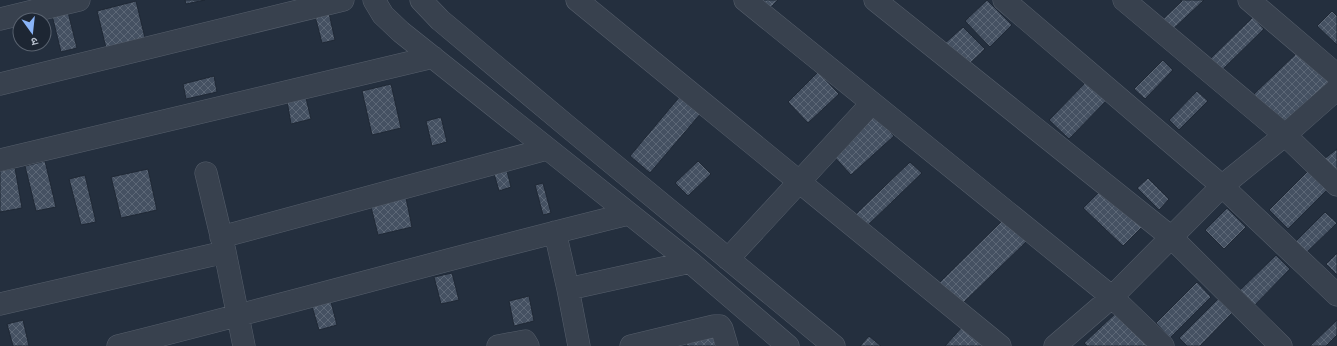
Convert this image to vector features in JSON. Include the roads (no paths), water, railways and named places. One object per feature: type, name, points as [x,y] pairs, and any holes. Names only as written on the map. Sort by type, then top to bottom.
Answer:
[{"type":"street","points":[[0,19],[79,0]]},
{"type":"street","points":[[0,84],[343,0]]},
{"type":"street","points":[[374,0],[383,15],[433,58],[690,262],[788,346]]},
{"type":"street","points":[[421,0],[446,25],[834,346]]},
{"type":"street","points":[[577,0],[1000,346]]},
{"type":"street","points":[[745,0],[1112,297],[1163,346]]},
{"type":"street","points":[[875,0],[1171,237],[1281,346]]},
{"type":"street","points":[[1004,0],[1222,186],[1337,295]]},
{"type":"street","points":[[1124,0],[1285,135],[1337,185]]},
{"type":"street","points":[[1249,0],[1337,75]]},
{"type":"street","points":[[0,160],[433,58]]},
{"type":"street","points":[[1055,346],[1112,297],[1222,186],[1285,135],[1337,89]]},
{"type":"street","points":[[728,259],[872,103]]},
{"type":"street","points":[[0,304],[223,244],[546,149]]},
{"type":"street","points":[[206,174],[223,244],[244,346]]},
{"type":"street","points":[[118,346],[628,214]]},
{"type":"street","points":[[555,232],[579,346]]},
{"type":"street","points":[[568,289],[690,262]]},
{"type":"street","points":[[640,345],[714,326],[720,326],[727,346]]},
{"type":"street","points":[[498,346],[524,341],[528,346]]}]
